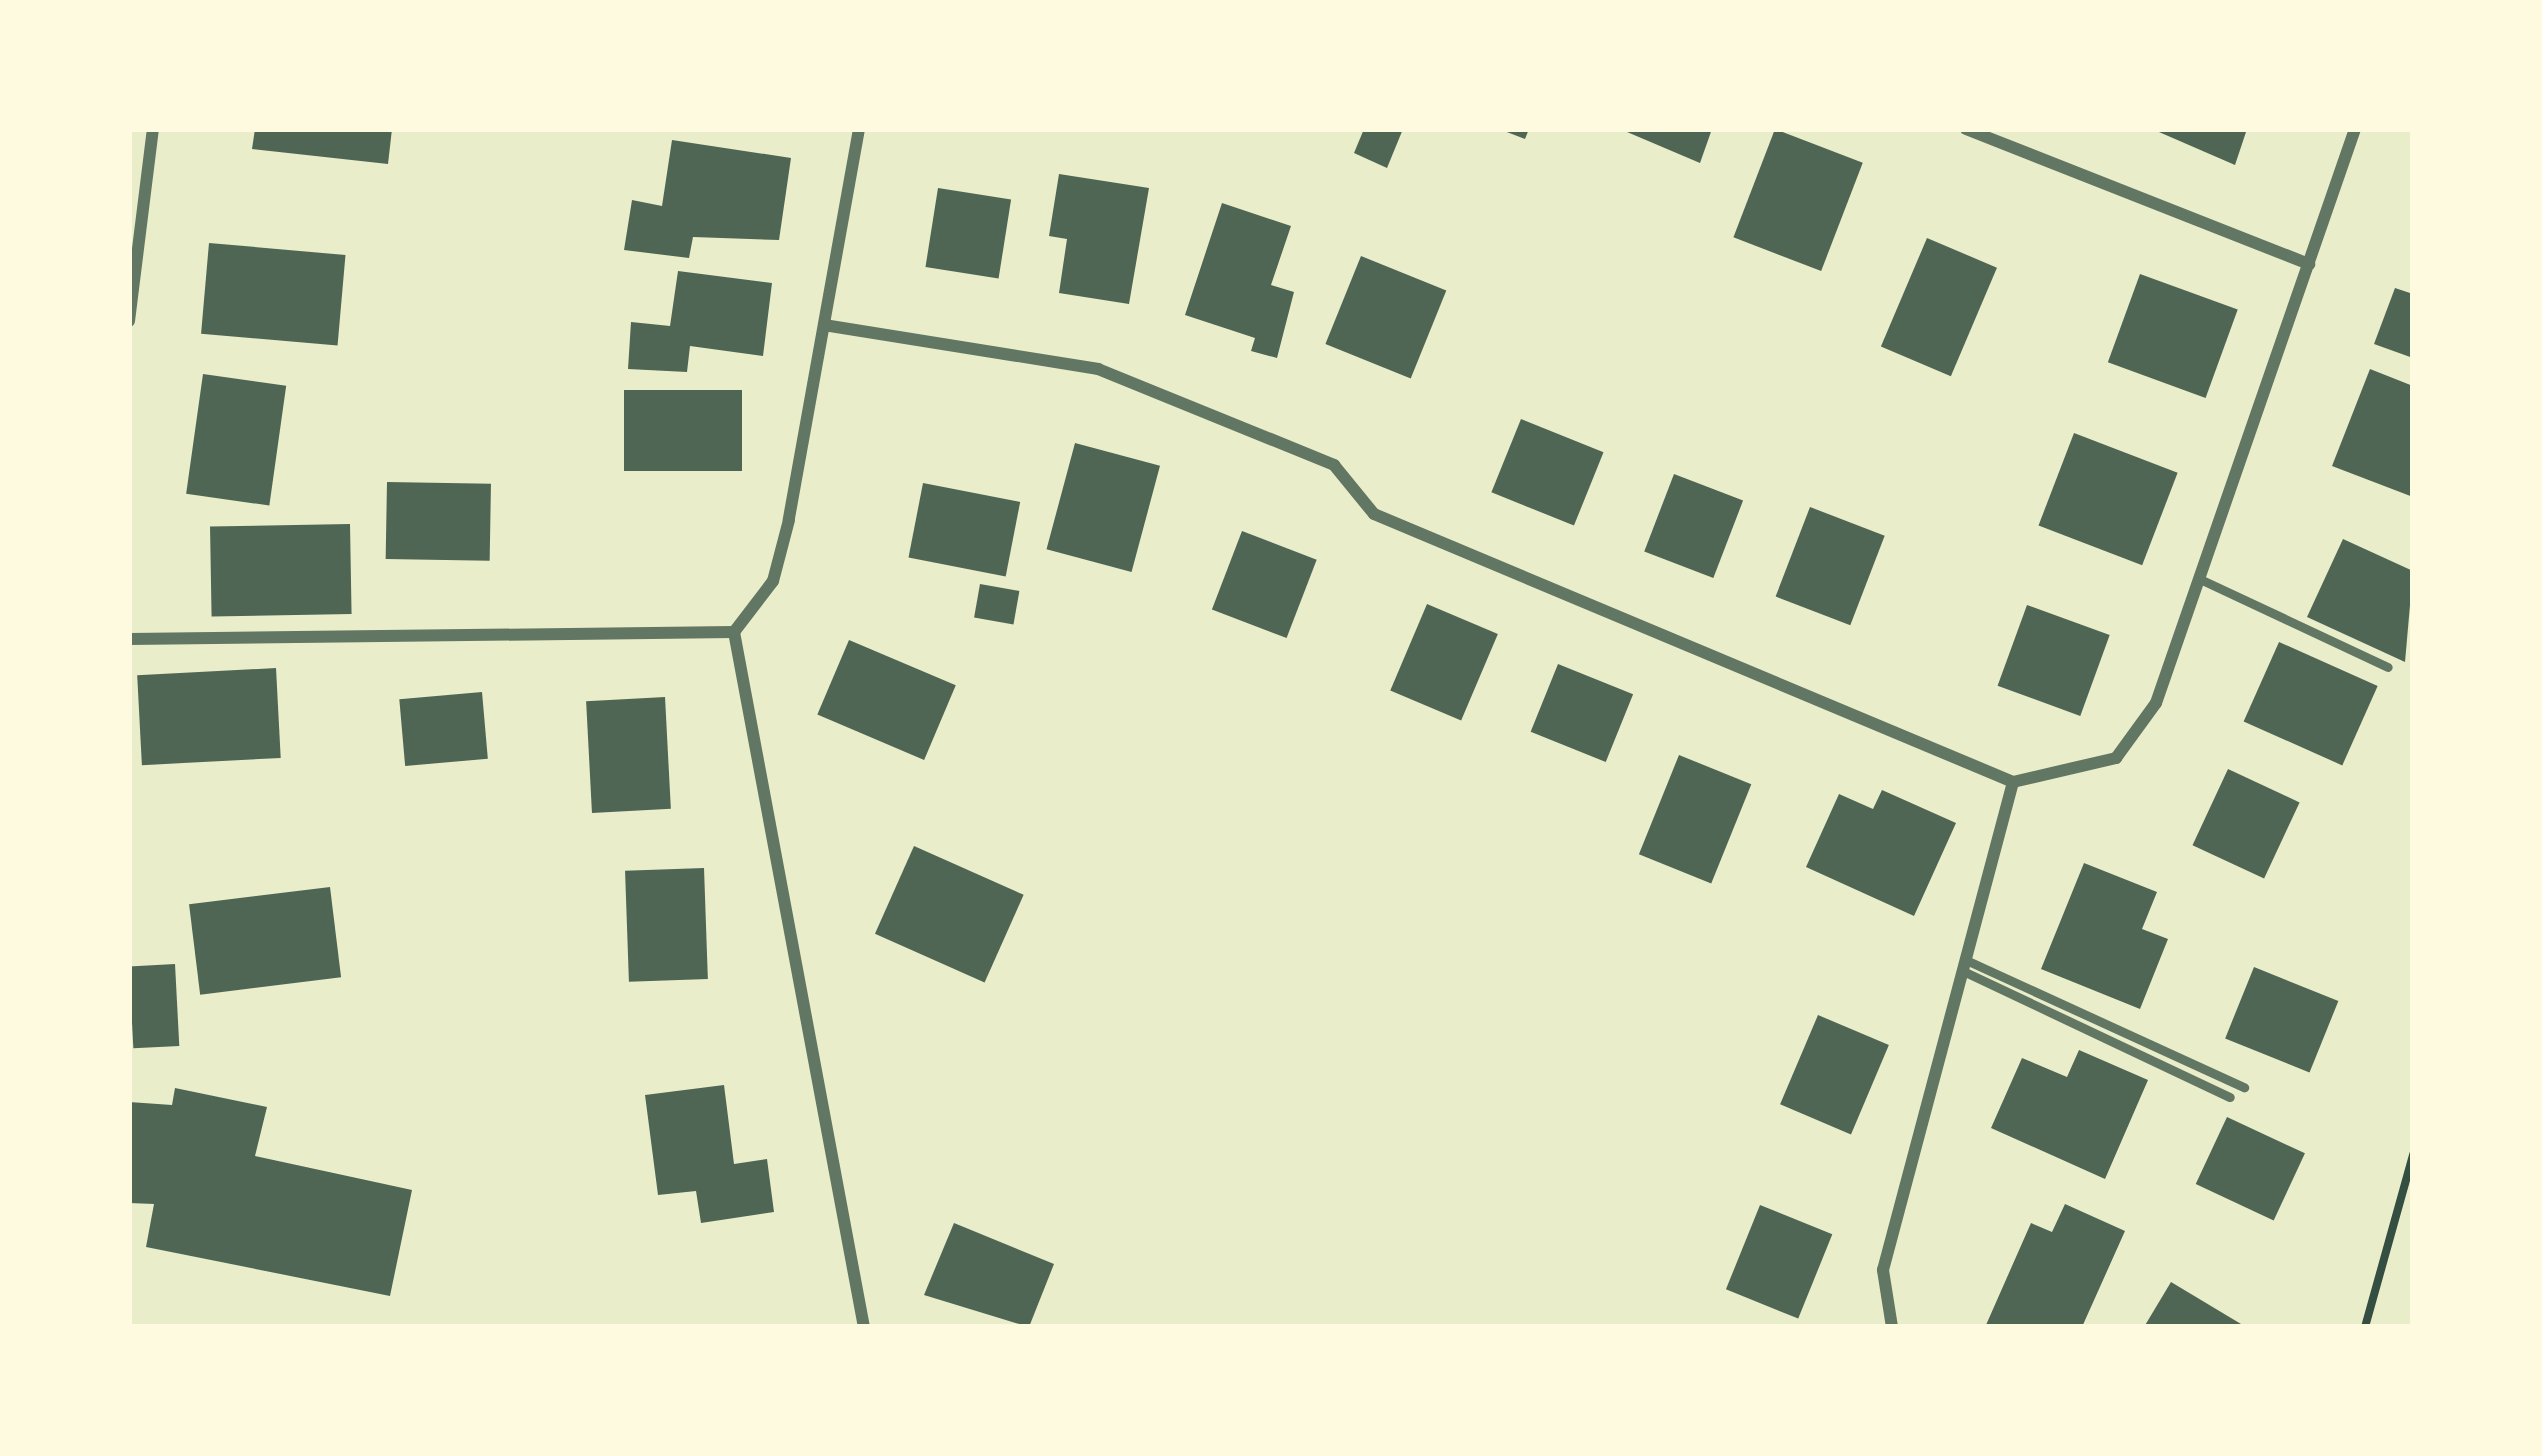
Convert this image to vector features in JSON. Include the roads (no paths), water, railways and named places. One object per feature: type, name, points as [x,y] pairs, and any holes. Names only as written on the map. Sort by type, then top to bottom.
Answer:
[{"type":"street","points":[[129,321],[153,129]]},
{"type":"street","points":[[859,129],[773,580],[734,632],[864,1327]]},
{"type":"street","points":[[1966,129],[2309,264]]},
{"type":"street","points":[[824,325],[1098,370],[1334,465],[1374,514],[2013,782],[2116,758],[2156,703],[2354,129]]},
{"type":"street","points":[[129,639],[734,632]]},
{"type":"street","points":[[1892,1327],[1883,1270],[2013,782]]},
{"type":"lane","points":[[2202,580],[2388,667]]},
{"type":"lane","points":[[1964,966],[2244,1087]]},
{"type":"lane","points":[[1964,966],[2230,1097]]}]
